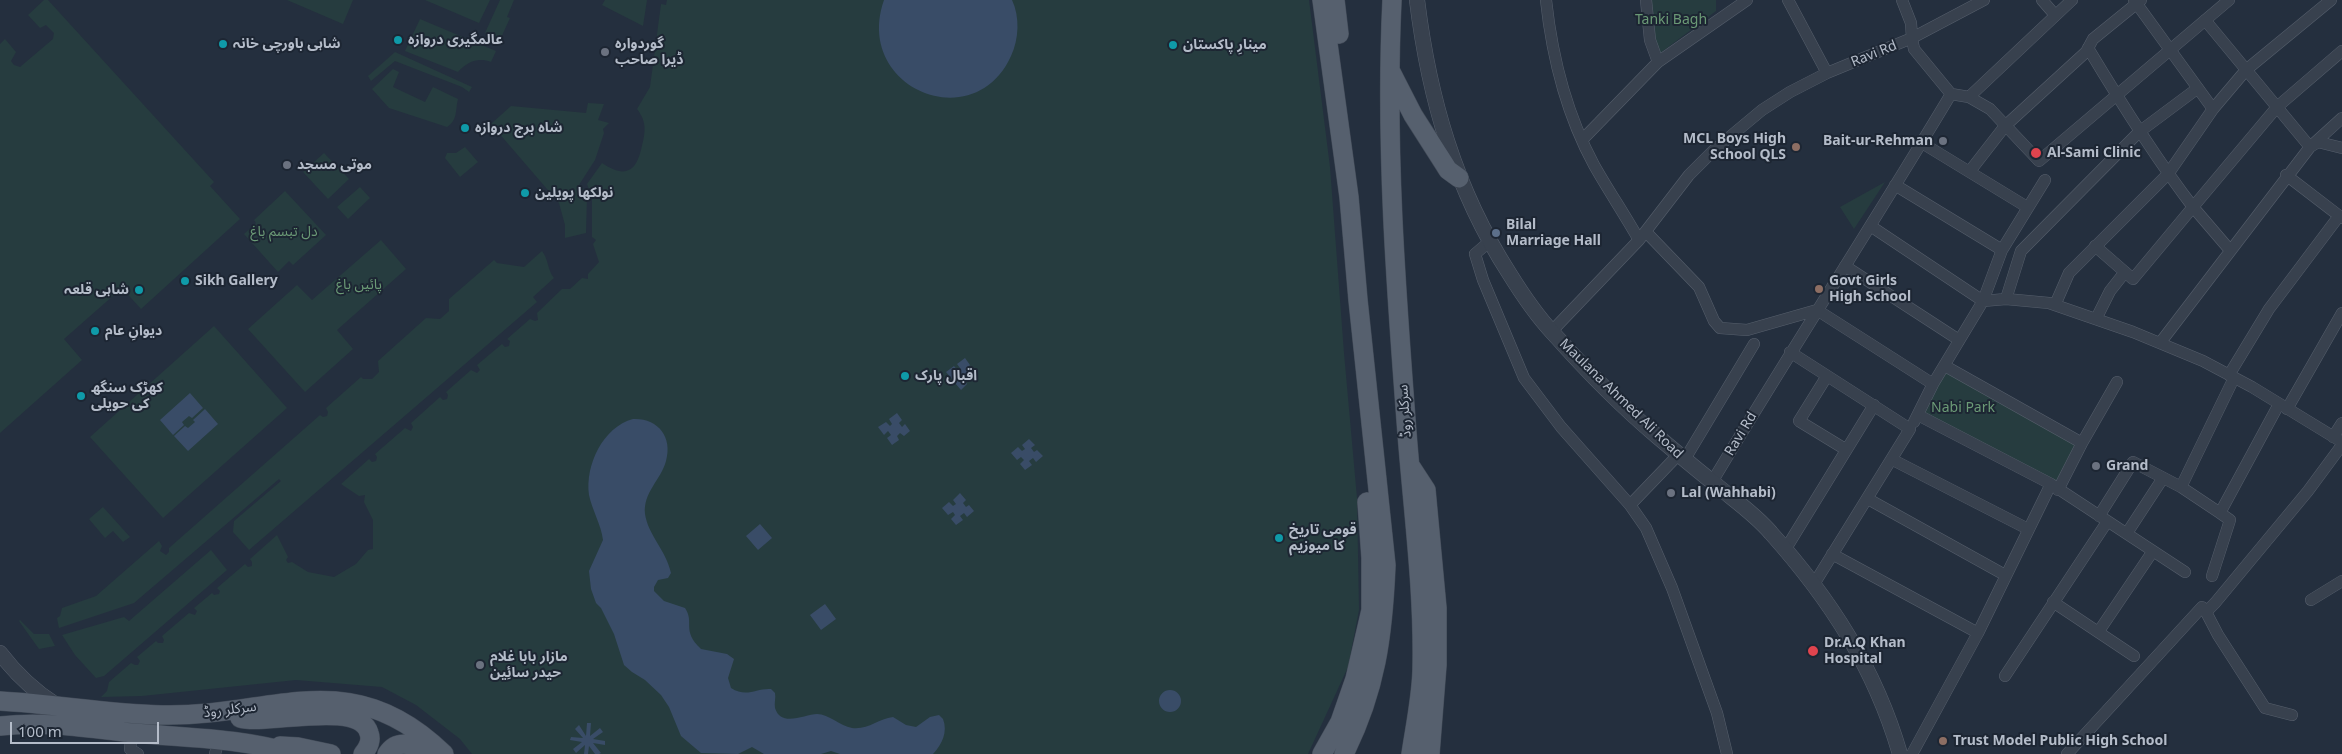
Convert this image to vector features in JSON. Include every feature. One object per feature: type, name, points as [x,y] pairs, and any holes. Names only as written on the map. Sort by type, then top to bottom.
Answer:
[{"type":"main road","points":[[1322,0],[1349,197],[1386,565],[1384,602],[1376,669],[1360,722],[1344,754]]},
{"type":"main road","points":[[1335,0],[1346,80],[1339,119]]},
{"type":"main road","name":"سرکلر روڈ","points":[[1380,0],[1389,67]]},
{"type":"main road","name":"سرکلر روڈ","points":[[1392,0],[1389,67],[1389,153],[1422,639],[1420,698],[1411,754]]},
{"type":"main road","points":[[1389,67],[1414,115],[1448,170],[1459,178]]},
{"type":"main road","points":[[1322,754],[1336,732],[1349,696],[1360,660],[1370,610],[1371,558],[1361,413],[1367,376]]},
{"type":"main road","points":[[1409,464],[1426,490],[1438,608],[1437,665],[1430,754]]},
{"type":"main road","name":"سرکلر روڈ","points":[[0,701],[164,715],[222,713],[311,700],[356,703],[398,718],[444,754]]},
{"type":"main road","points":[[222,713],[244,720],[310,715],[357,720],[365,725],[370,735],[369,746],[363,754]]},
{"type":"main road","name":"سرکلر روڈ","points":[[0,726],[50,724],[132,733],[217,747],[266,745],[294,754]]},
{"type":"main road","points":[[387,754],[390,749],[402,744],[411,744],[424,754]]},
{"type":"main road","points":[[266,745],[298,747],[331,754]]},
{"type":"street","name":"Maulana Ahmed Ali Road","points":[[1417,0],[1421,35],[1440,116],[1459,178],[1490,242],[1520,289],[1551,332],[1611,393],[1656,435],[1770,532],[1814,584],[1849,634],[1874,682],[1900,754]]},
{"type":"street","points":[[1546,0],[1548,23],[1562,82],[1594,164],[1643,236],[1699,287],[1714,321],[1720,328],[1747,330],[1816,310],[1934,384]]},
{"type":"street","points":[[1646,0],[1650,40],[1658,62]]},
{"type":"street","points":[[1583,139],[1658,62],[1747,0]]},
{"type":"street","points":[[1788,0],[1828,73]]},
{"type":"street","points":[[1902,0],[1911,23],[1912,38],[1984,0]]},
{"type":"street","points":[[2042,0],[2055,15]]},
{"type":"street","points":[[1969,97],[2072,0]]},
{"type":"street","points":[[1951,94],[1969,97],[1990,109],[2039,161],[2229,0]]},
{"type":"street","points":[[2055,305],[2069,272],[2168,174],[2213,109],[2246,70],[2331,0]]},
{"type":"street","points":[[1970,171],[2006,126],[2088,48],[2093,39],[2137,1],[2213,109]]},
{"type":"street","points":[[2205,20],[2310,147]]},
{"type":"street","name":"Ravi Rd","points":[[1551,332],[1643,236],[1689,175],[1714,150],[1762,110],[1790,92],[1828,73],[1912,38],[1914,49],[1951,94],[1894,185],[1872,227],[1816,310],[1712,482]]},
{"type":"street","points":[[2088,48],[2116,95],[2168,174],[2193,207],[2230,249]]},
{"type":"street","points":[[2095,246],[2133,279],[2277,107],[2342,51]]},
{"type":"street","points":[[2006,299],[2021,252],[2140,132],[2198,88]]},
{"type":"street","points":[[2160,343],[2286,175],[2310,147],[2342,118]]},
{"type":"street","points":[[2310,147],[2318,142],[2342,148]]},
{"type":"street","points":[[1922,143],[2027,207]]},
{"type":"street","points":[[2181,487],[2232,376],[2269,309],[2340,217],[2286,175]]},
{"type":"street","points":[[1814,584],[1910,429],[1959,340],[1983,301],[2002,250],[2045,180]]},
{"type":"street","points":[[1894,185],[2002,250]]},
{"type":"street","points":[[1872,227],[1983,301],[2006,299],[2055,305],[2160,343],[2232,376],[2339,442]]},
{"type":"street","points":[[1490,242],[1475,254],[1524,378],[1561,427],[1630,506],[1646,528],[1672,588],[1716,713],[1727,754]]},
{"type":"street","points":[[1845,266],[1959,340]]},
{"type":"street","points":[[2096,319],[2110,292],[2125,272]]},
{"type":"street","points":[[2220,513],[2342,313]]},
{"type":"street","points":[[1630,506],[1682,457],[1754,344]]},
{"type":"street","points":[[1790,352],[1910,429]]},
{"type":"street","points":[[1945,366],[2082,443]]},
{"type":"street","points":[[1827,376],[1799,421],[1845,449]]},
{"type":"street","points":[[1912,754],[1978,633],[2028,529],[2082,443],[2117,382]]},
{"type":"street","points":[[1784,550],[1874,405]]},
{"type":"street","points":[[1918,415],[2055,487],[2185,572]]},
{"type":"street","points":[[2206,612],[2278,528],[2339,442],[2342,423]]},
{"type":"street","points":[[1892,460],[2028,529]]},
{"type":"street","points":[[2005,676],[2053,602],[2103,519],[2133,462],[2181,487],[2230,520],[2212,576]]},
{"type":"street","points":[[2127,533],[2163,478]]},
{"type":"street","points":[[1868,499],[2005,575]]},
{"type":"street","points":[[2099,631],[2153,551]]},
{"type":"street","points":[[1832,554],[1978,633]]},
{"type":"street","points":[[2311,600],[2342,581]]},
{"type":"street","points":[[2053,602],[2134,656]]},
{"type":"street","points":[[2068,754],[2202,606],[2218,635],[2265,708],[2292,715]]},
{"type":"street","points":[[0,653],[13,670],[38,693],[58,706]]},
{"type":"street","points":[[132,733],[130,749],[138,754]]},
{"type":"green space","points":[[44,0],[48,0],[214,182],[210,186],[240,219],[141,309],[122,288],[64,339],[82,360],[0,433],[0,44],[5,39],[16,52],[11,61],[14,65],[20,67],[53,39],[54,33],[46,25],[40,28],[28,15]]},
{"type":"green space","points":[[287,0],[353,0],[343,24]]},
{"type":"green space","points":[[425,0],[490,0],[479,23]]},
{"type":"green space","points":[[500,0],[514,0],[507,17],[510,18],[500,40],[485,33]]},
{"type":"green space","points":[[605,0],[647,0],[643,26],[602,5]]},
{"type":"green space","name":"اقبال پارک","points":[[667,0],[1309,0],[1330,167],[1357,498],[1359,610],[1348,667],[1308,754],[472,754],[460,739],[416,705],[382,687],[296,680],[142,696],[101,697],[107,691],[109,682],[131,663],[138,665],[140,661],[137,657],[156,641],[163,643],[162,636],[189,613],[195,615],[197,611],[194,608],[212,593],[214,595],[219,594],[220,591],[217,588],[245,564],[248,567],[252,566],[250,559],[277,535],[288,557],[286,560],[288,563],[292,562],[308,572],[334,577],[356,564],[368,550],[373,549],[373,520],[364,502],[365,495],[359,496],[341,484],[369,459],[372,462],[376,461],[377,457],[375,454],[405,428],[411,431],[413,427],[411,423],[440,397],[443,400],[447,399],[448,395],[446,392],[471,370],[477,373],[480,370],[477,365],[502,344],[505,347],[509,346],[510,341],[507,339],[530,319],[538,320],[537,313],[562,289],[570,289],[582,278],[588,279],[588,274],[599,262],[593,244],[596,240],[592,237],[592,197],[587,184],[602,163],[616,170],[627,171],[632,168],[638,158],[645,129],[643,119],[637,109],[650,87],[661,4],[666,5]]},
{"type":"green space","name":"Tanki Bagh","points":[[1650,0],[1716,0],[1716,11],[1659,54],[1652,38]]},
{"type":"green space","points":[[420,19],[496,51],[491,62],[473,61],[458,72],[405,51]]},
{"type":"green space","points":[[395,52],[472,87],[469,92],[462,87],[395,61],[371,81],[368,76]]},
{"type":"green space","points":[[393,69],[399,72],[393,87],[425,102],[433,87],[458,99],[455,118],[451,124],[447,127],[389,108],[372,89]]},
{"type":"green space","points":[[588,103],[604,104],[598,120],[609,123],[603,129],[604,133],[595,160],[579,185],[586,191],[587,196],[586,233],[565,238],[565,225],[559,203],[491,124],[511,106],[586,113]]},
{"type":"green space","points":[[465,147],[478,162],[460,177],[445,158],[447,153],[456,153]]},
{"type":"green space","points":[[324,153],[349,179],[328,199],[303,172]]},
{"type":"green space","points":[[1885,182],[1854,229],[1840,207]]},
{"type":"green space","points":[[360,187],[370,198],[348,219],[337,207]]},
{"type":"green space","name":"دل تبسم باغ","points":[[285,191],[326,235],[293,265],[289,261],[278,272],[244,234],[256,223],[254,220]]},
{"type":"green space","name":"پائیں باغ","points":[[381,240],[406,269],[337,330],[353,349],[305,392],[248,329],[297,285],[312,300]]},
{"type":"green space","points":[[542,251],[554,278],[533,297],[537,302],[249,550],[233,532],[234,521],[281,481],[279,479],[134,603],[59,628],[57,618],[60,616],[62,608],[96,596],[159,541],[162,546],[160,551],[166,555],[169,552],[169,548],[320,415],[323,417],[327,416],[326,408],[361,377],[363,379],[372,379],[379,372],[378,361],[426,318],[440,319],[449,311],[449,299],[494,260],[497,263],[524,267]]},
{"type":"green space","points":[[214,326],[287,408],[163,518],[90,437]]},
{"type":"green space","name":"Nabi Park","points":[[1945,371],[2078,444],[2056,482],[1921,412]]},
{"type":"green space","points":[[103,507],[130,537],[123,542],[113,531],[105,538],[89,519]]},
{"type":"green space","points":[[211,550],[227,570],[104,676],[96,678],[75,655],[62,635],[124,617],[129,621]]},
{"type":"green space","points":[[20,620],[34,634],[49,634],[55,646],[39,649]]},
{"type":"water","points":[[884,0],[1012,0],[1018,28],[1014,49],[994,81],[971,94],[946,98],[922,92],[901,78],[886,57],[879,31]]},
{"type":"water","points":[[965,358],[970,365],[967,368],[970,371],[973,369],[978,376],[972,381],[968,377],[965,381],[967,384],[961,390],[955,383],[959,379],[956,376],[952,379],[946,372],[954,366],[958,371],[960,368],[957,364]]},
{"type":"water","points":[[190,393],[203,408],[192,418],[189,416],[182,422],[184,425],[173,435],[160,420]]},
{"type":"water","points":[[205,409],[218,424],[188,451],[174,436],[185,426],[188,428],[195,422],[193,420]]},
{"type":"water","points":[[897,413],[902,420],[899,423],[902,427],[905,424],[910,431],[904,436],[900,433],[897,436],[899,440],[892,445],[887,438],[891,435],[888,431],[884,435],[878,427],[886,422],[890,426],[892,424],[889,419]]},
{"type":"water","points":[[633,419],[650,422],[656,426],[665,437],[668,452],[664,468],[649,493],[645,506],[647,522],[669,565],[671,573],[668,578],[658,580],[654,591],[664,601],[685,608],[688,613],[691,637],[701,649],[727,654],[734,659],[728,678],[731,688],[742,692],[771,689],[775,693],[775,708],[782,717],[788,719],[817,714],[852,728],[868,726],[893,717],[906,725],[916,727],[930,717],[939,715],[943,719],[945,729],[941,742],[933,754],[840,754],[831,751],[821,754],[764,754],[752,747],[738,754],[701,753],[681,736],[669,707],[661,695],[645,680],[624,665],[614,634],[601,608],[596,603],[591,589],[589,571],[603,540],[589,495],[590,472],[598,449],[605,439],[622,423]]},
{"type":"water","points":[[1029,439],[1035,445],[1031,448],[1034,452],[1037,450],[1043,456],[1036,462],[1033,458],[1029,461],[1032,465],[1025,470],[1020,464],[1024,460],[1021,457],[1017,460],[1011,453],[1018,447],[1022,451],[1025,449],[1022,445]]},
{"type":"water","points":[[960,493],[966,500],[963,503],[966,507],[969,505],[974,511],[967,517],[964,513],[960,516],[963,520],[956,525],[951,519],[955,515],[953,512],[948,515],[942,508],[949,502],[953,506],[956,504],[953,500]]},
{"type":"water","points":[[760,524],[772,538],[758,550],[746,536]]},
{"type":"water","points":[[825,604],[836,619],[821,630],[810,615]]},
{"type":"water","points":[[1170,690],[1178,693],[1181,701],[1178,709],[1170,712],[1162,709],[1159,701],[1162,693]]},
{"type":"water","points":[[587,723],[591,723],[590,736],[600,728],[603,732],[593,739],[605,741],[605,745],[593,743],[601,753],[599,754],[595,754],[589,746],[588,754],[584,754],[585,745],[576,753],[573,749],[582,742],[570,740],[571,737],[583,738],[575,729],[579,725],[586,736]]},
{"type":"place","name":"عالمگیری دروازہ","points":[[398,40]]},
{"type":"place","name":"شاہی باورچی خانہ","points":[[223,44]]},
{"type":"place","name":"مینارِ پاکستان","points":[[1173,45]]},
{"type":"place","name":"گوردوارہ ڈیرا صاحب","points":[[605,52]]},
{"type":"place","name":"شاہ برج دروازہ","points":[[465,128]]},
{"type":"place","name":"Bait-ur-Rehman","points":[[1943,141]]},
{"type":"place","name":"MCL Boys High School QLS","points":[[1796,147]]},
{"type":"place","name":"Al-Sami Clinic","points":[[2036,153]]},
{"type":"place","name":"موتی مسجد","points":[[287,165]]},
{"type":"place","name":"نولکھا پویلین","points":[[525,193]]},
{"type":"place","name":"Bilal Marriage Hall","points":[[1496,233]]},
{"type":"place","name":"Sikh Gallery","points":[[185,281]]},
{"type":"place","name":"Govt Girls High School","points":[[1819,289]]},
{"type":"place","name":"شاہی قلعہ","points":[[139,290]]},
{"type":"place","name":"دیوانِ عام","points":[[95,331]]},
{"type":"place","name":"اقبال پارک","points":[[905,376]]},
{"type":"place","name":"کھڑک سنگھ کی حویلی","points":[[81,396]]},
{"type":"place","name":"Grand","points":[[2096,466]]},
{"type":"place","name":"Lal (Wahhabi)","points":[[1671,493]]},
{"type":"place","name":"قومی تاریخ کا میوزیم","points":[[1279,538]]},
{"type":"place","name":"Dr.A.Q Khan Hospital","points":[[1813,651]]},
{"type":"place","name":"مازار بابا غلام حیدر سائِین","points":[[480,665]]},
{"type":"place","name":"Trust Model Public High School","points":[[1943,741]]}]
